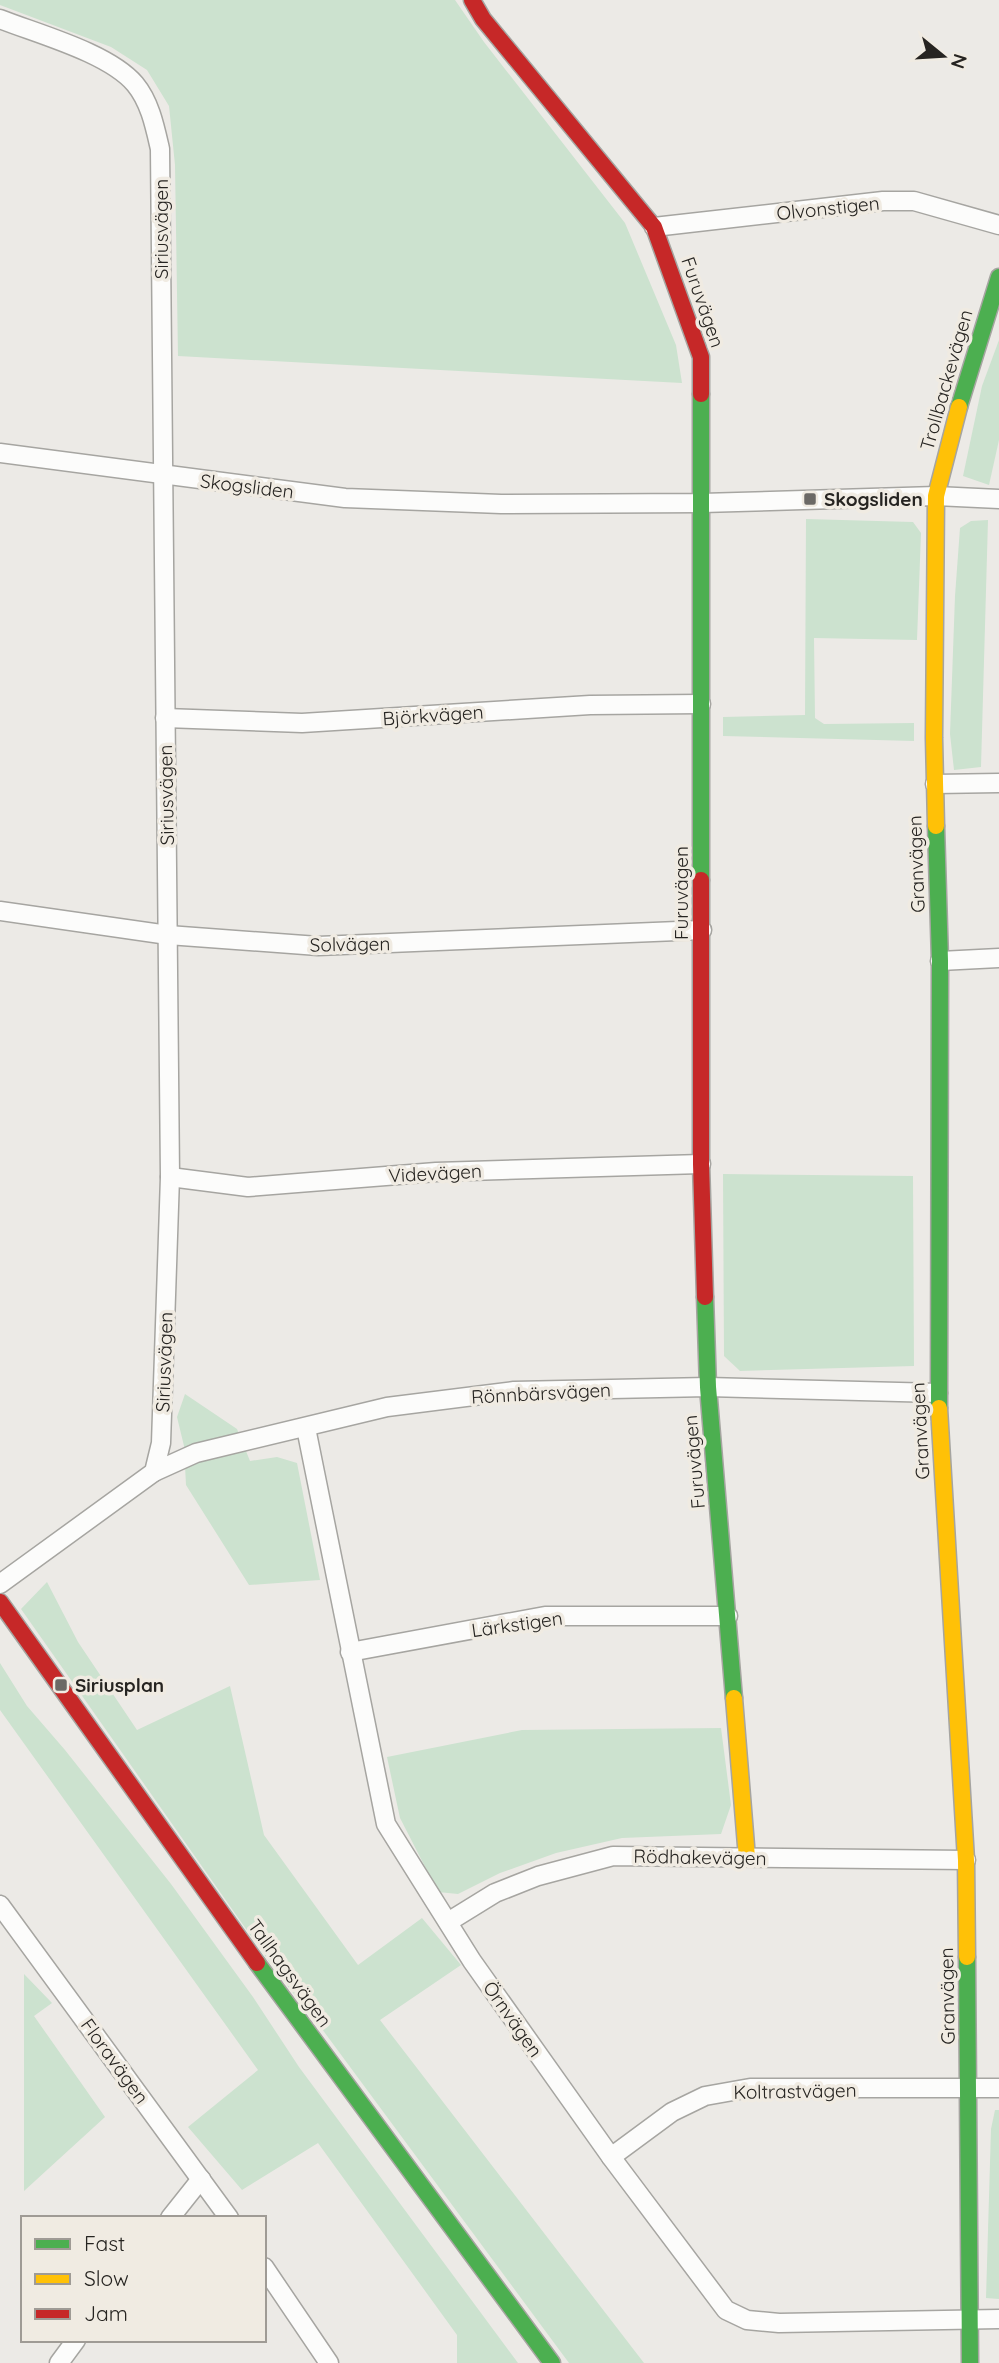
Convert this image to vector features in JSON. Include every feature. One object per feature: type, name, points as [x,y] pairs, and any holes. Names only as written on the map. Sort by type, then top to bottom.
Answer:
[{"type":"street","name":"Furuvägen","points":[[472,0],[483,19],[654,228],[701,357],[701,1164],[708,1387],[747,1858]]},
{"type":"street","name":"Siriusvägen","points":[[0,19],[107,61],[135,84],[152,117],[160,149],[170,1177],[161,1443],[154,1472]]},
{"type":"street","name":"Olvonstigen","points":[[654,228],[883,201],[914,201],[999,225]]},
{"type":"street","name":"Trollbackevägen","points":[[936,496],[966,379],[999,277]]},
{"type":"street","name":"Skogsliden","points":[[0,453],[345,498],[501,504],[702,503],[936,496],[999,499]]},
{"type":"street","name":"Granvägen","points":[[936,496],[935,784],[940,961],[938,1393],[966,1860],[970,2363]]},
{"type":"street","name":"Björkvägen","points":[[165,718],[302,723],[590,705],[701,704]]},
{"type":"street","points":[[935,784],[999,783]]},
{"type":"street","name":"Solvägen","points":[[0,911],[168,936],[318,946],[702,930]]},
{"type":"street","points":[[940,961],[999,958]]},
{"type":"street","name":"Videvägen","points":[[170,1177],[248,1187],[436,1172],[701,1164]]},
{"type":"street","name":"Rönnbärsvägen","points":[[154,1472],[197,1452],[387,1407],[514,1391],[708,1387],[938,1393]]},
{"type":"street","name":"Örnvägen","points":[[306,1428],[386,1825],[472,1961],[611,2157],[726,2310],[747,2320],[779,2323],[999,2319]]},
{"type":"street","points":[[0,1584],[154,1472]]},
{"type":"street","name":"Tallhagsvägen","points":[[0,1602],[267,1978],[552,2363]]},
{"type":"street","name":"Lärkstigen","points":[[350,1652],[545,1616],[728,1616]]},
{"type":"street","name":"Rödhakevägen","points":[[448,1922],[495,1893],[538,1876],[613,1856],[966,1860]]},
{"type":"street","name":"Floravägen","points":[[0,1905],[228,2216]]},
{"type":"street","name":"Koltrastvägen","points":[[611,2157],[672,2112],[705,2096],[750,2088],[999,2088]]},
{"type":"street","points":[[172,2216],[201,2179]]},
{"type":"street","points":[[266,2270],[329,2363]]},
{"type":"street","points":[[59,2363],[75,2342]]},
{"type":"green space","points":[[0,0],[455,0],[484,42],[625,223],[676,345],[682,383],[178,356],[175,165],[169,106],[147,70],[111,47],[0,5]]},
{"type":"green space","points":[[999,340],[999,440],[989,485],[963,476],[982,386]]},
{"type":"green space","points":[[806,519],[913,522],[921,533],[917,640],[814,638],[815,718],[824,724],[914,723],[914,741],[723,736],[723,717],[805,715]]},
{"type":"green space","points":[[988,520],[981,767],[954,770],[950,734],[960,528],[971,521]]},
{"type":"green space","points":[[723,1174],[913,1176],[914,1366],[740,1371],[724,1356]]},
{"type":"green space","points":[[185,1394],[237,1429],[250,1461],[277,1457],[297,1463],[320,1580],[249,1585],[186,1485],[184,1446],[177,1417]]},
{"type":"green space","points":[[47,1582],[78,1642],[137,1730],[230,1686],[264,1835],[358,1965],[422,1918],[461,1965],[380,2020],[644,2363],[569,2363],[322,2029],[277,1973],[21,1609]]},
{"type":"green space","points":[[0,1663],[27,1706],[171,1884],[253,1997],[299,2067],[518,2363],[457,2363],[457,2335],[318,2143],[242,2190],[188,2127],[258,2070],[0,1710]]},
{"type":"green space","points":[[721,1728],[731,1805],[721,1834],[622,1838],[556,1853],[500,1873],[458,1894],[438,1892],[400,1818],[387,1757],[522,1730]]},
{"type":"green space","points":[[24,1974],[52,2003],[34,2016],[105,2117],[24,2191]]},
{"type":"green space","points":[[995,2110],[999,2110],[999,2299],[986,2298],[991,2129]]},
{"type":"traffic: fast","points":[[959,407],[999,277]]},
{"type":"traffic: fast","points":[[701,394],[701,880]]},
{"type":"traffic: fast","points":[[936,826],[940,961],[939,1408]]},
{"type":"traffic: fast","points":[[705,1297],[708,1387],[734,1698]]},
{"type":"traffic: fast","points":[[967,1957],[970,2363]]},
{"type":"traffic: fast","points":[[257,1963],[552,2363]]},
{"type":"traffic: slow","points":[[936,826],[936,496],[959,407]]},
{"type":"traffic: slow","points":[[939,1408],[966,1860],[967,1957]]},
{"type":"traffic: slow","points":[[734,1698],[747,1858]]},
{"type":"traffic: jam","points":[[472,0],[483,19],[654,227],[701,357],[701,394]]},
{"type":"traffic: jam","points":[[701,880],[701,1164],[705,1297]]},
{"type":"traffic: jam","points":[[0,1602],[257,1963]]},
{"type":"place","name":"Skogsliden","points":[[810,499]]},
{"type":"place","name":"Siriusplan","points":[[61,1685]]}]
